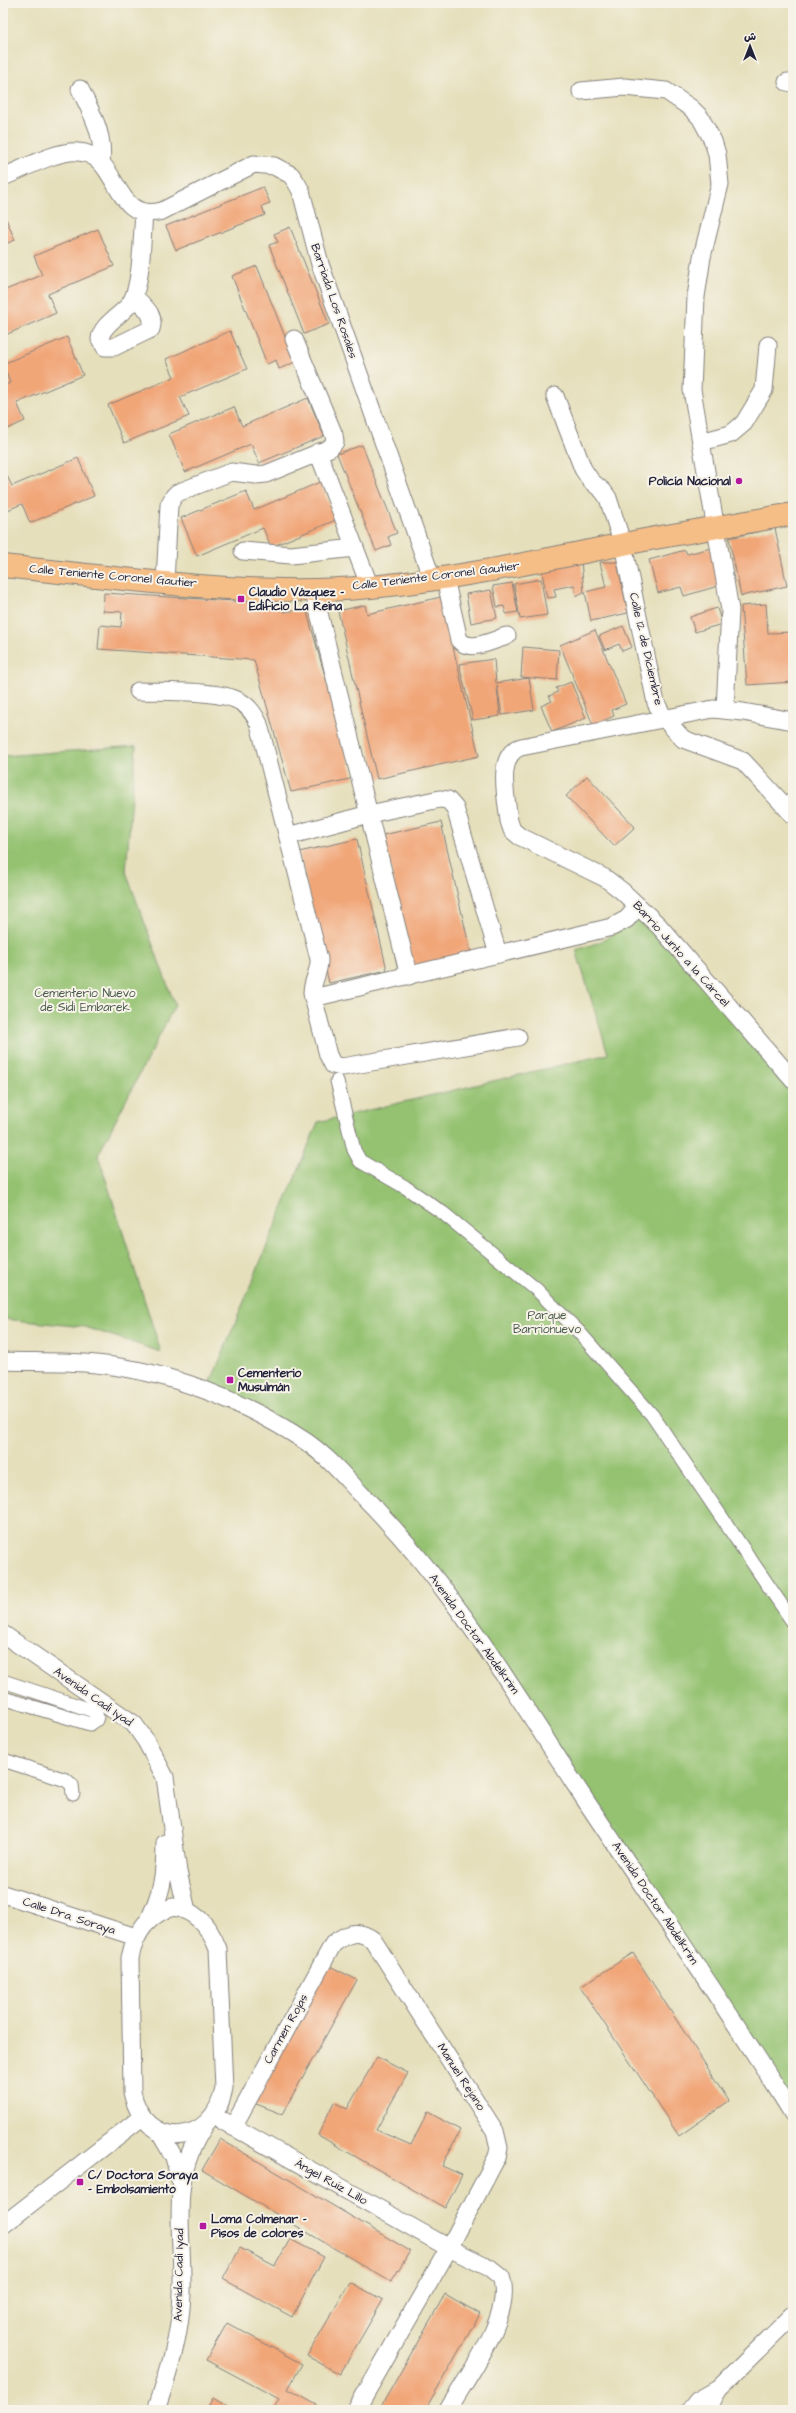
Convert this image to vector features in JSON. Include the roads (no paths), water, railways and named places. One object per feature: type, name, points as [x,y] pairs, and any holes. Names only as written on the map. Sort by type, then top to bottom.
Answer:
[{"type":"main road","name":"Calle Teniente Coronel Gautier","points":[[3,566],[235,588],[313,589],[370,587],[514,567],[623,545],[793,514]]},
{"type":"street","points":[[581,91],[624,87],[666,91],[691,108],[700,117],[713,141],[720,169],[720,184],[702,257],[693,328],[692,390],[730,610],[725,709]]},
{"type":"street","points":[[80,89],[99,129],[102,147],[101,162]]},
{"type":"street","points":[[3,177],[69,152],[86,153],[101,162],[129,205],[144,213],[134,296]]},
{"type":"street","name":"Barriada Los Rosales","points":[[144,213],[162,211],[254,164],[274,166],[290,175],[296,182],[300,191],[320,264],[439,578],[459,640],[463,644],[472,646],[507,636]]},
{"type":"street","points":[[165,582],[169,505],[177,493],[231,472],[256,475],[266,474],[333,446],[336,438],[294,339]]},
{"type":"street","points":[[701,442],[731,434],[744,423],[764,390],[768,345]]},
{"type":"street","name":"Calle 12 de Diciembre","points":[[555,396],[583,469],[591,481],[603,491],[608,498],[623,545],[656,703],[664,718],[725,709],[793,722]]},
{"type":"street","points":[[318,452],[370,587]]},
{"type":"street","points":[[243,551],[291,555],[355,548]]},
{"type":"street","points":[[313,589],[409,976]]},
{"type":"street","points":[[138,691],[227,696],[241,702],[249,708],[259,724],[319,959],[320,966],[312,986],[313,998],[328,1056],[333,1064],[338,1067],[518,1037]]},
{"type":"street","points":[[664,718],[683,739],[743,761],[793,815]]},
{"type":"street","name":"Barrio Junto a la Cárcel","points":[[664,718],[620,729],[515,749],[506,759],[505,765],[509,821],[512,830],[519,836],[605,878],[638,906],[679,949],[792,1076]]},
{"type":"street","points":[[288,836],[369,814],[440,799],[452,803],[498,954]]},
{"type":"street","points":[[313,998],[612,927],[627,918],[638,906]]},
{"type":"street","points":[[337,1081],[354,1150],[360,1161],[405,1187],[443,1213],[537,1290],[574,1326],[652,1415],[793,1622]]},
{"type":"street","name":"Avenida Doctor Abdelkrim","points":[[3,1361],[95,1364],[151,1373],[189,1383],[268,1420],[304,1440],[321,1452],[402,1536],[459,1612],[518,1695],[793,2114]]},
{"type":"street","name":"Avenida Cadi Iyad","points":[[3,1634],[134,1724],[146,1741],[165,1777],[178,1872],[187,1911],[195,1916],[209,1930],[218,1949],[224,2088],[219,2106],[188,2154],[181,2184],[180,2320],[178,2340],[156,2410]]},
{"type":"street","points":[[3,1681],[94,1711],[97,1717],[96,1720],[90,1724],[3,1698]]},
{"type":"street","points":[[3,1760],[66,1780],[72,1785],[73,1794]]},
{"type":"street","name":"Avenida Cadi Iyad","points":[[149,1920],[159,1898],[165,1876],[165,1777]]},
{"type":"street","name":"Calle Dra. Soraya","points":[[3,1894],[136,1937]]},
{"type":"street","points":[[187,1911],[173,1907],[164,1910],[149,1920],[136,1937],[130,1958],[132,2092],[135,2104],[142,2117],[158,2130],[182,2135],[198,2130],[210,2119]]},
{"type":"street","name":"Manuel Rejano","points":[[344,1935],[360,1933],[373,1940],[489,2121],[498,2139],[497,2157],[449,2248],[356,2410]]},
{"type":"street","name":"Carmen Rojas","points":[[233,2127],[331,1948],[344,1935]]},
{"type":"street","points":[[3,2225],[142,2117]]},
{"type":"street","name":"Ángel Ruiz Lillo","points":[[210,2119],[233,2127],[449,2248],[496,2272],[503,2283],[503,2298],[497,2324],[448,2410]]},
{"type":"street","name":"Avenida Cadi Iyad","points":[[158,2130],[174,2157],[181,2184]]},
{"type":"street","points":[[690,2410],[697,2401],[718,2389],[793,2315]]},
{"type":"street","points":[[708,2410],[718,2389]]},
{"type":"place","name":"Policía Nacional","points":[[739,481]]},
{"type":"place","name":"Claudio Vázquez - Edificio La Reina","points":[[241,599]]},
{"type":"place","name":"Cementerio Musulmán","points":[[230,1380]]},
{"type":"place","name":"C/ Doctora Soraya - Embolsamiento","points":[[80,2182]]},
{"type":"place","name":"Loma Colmenar - Pisos de colores","points":[[203,2226]]},
{"type":"park label","name":"Cementerio Nuevo de Sidi Embarek","points":[[85,1000]]},
{"type":"park label","name":"Parque Barrionuevo","points":[[547,1322]]}]
